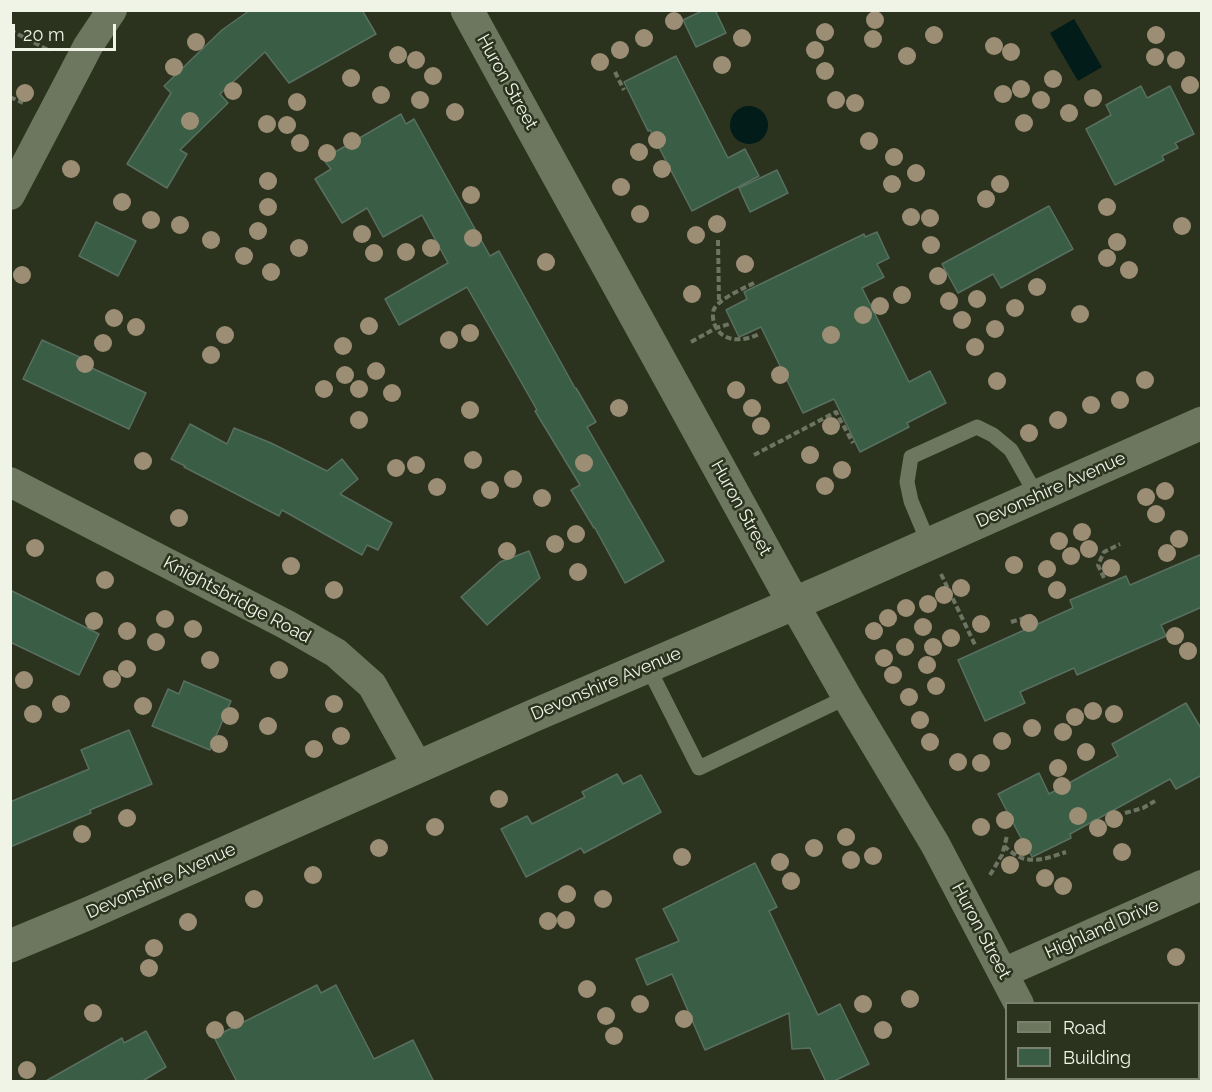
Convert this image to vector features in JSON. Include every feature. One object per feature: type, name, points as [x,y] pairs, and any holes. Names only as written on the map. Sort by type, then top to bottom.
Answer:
[{"type":"main road","name":"Huron Street","points":[[467,10],[794,603]]},
{"type":"main road","name":"Devonshire Avenue","points":[[10,946],[794,603],[935,558],[1037,496],[1202,423]]},
{"type":"street","points":[[10,195],[84,55],[112,10]]},
{"type":"street","name":"Knightsbridge Road","points":[[10,482],[287,625],[336,653],[372,685],[418,767]]},
{"type":"street","name":"Huron Street","points":[[794,603],[935,844],[1018,1002]]},
{"type":"street","name":"Highland Drive","points":[[1003,973],[1202,885]]},
{"type":"lane","points":[[935,558],[913,507],[907,482],[911,457],[977,427],[993,435],[1011,450],[1037,496]]},
{"type":"lane","points":[[648,667],[699,768],[848,697]]},
{"type":"path","points":[[10,30],[55,54]]},
{"type":"path","points":[[615,72],[624,90]]},
{"type":"path","points":[[718,240],[719,302]]},
{"type":"path","points":[[754,282],[719,302],[713,310],[713,319],[722,336],[734,340],[748,339],[759,334]]},
{"type":"path","points":[[691,342],[716,328],[729,324]]},
{"type":"path","points":[[754,455],[836,412],[853,443]]},
{"type":"path","points":[[1104,578],[1098,565],[1104,552],[1120,544]]},
{"type":"path","points":[[935,558],[976,647]]},
{"type":"path","points":[[1011,622],[1031,616],[1034,621]]},
{"type":"path","points":[[1125,813],[1143,808],[1155,801]]},
{"type":"path","points":[[990,875],[1002,855],[1006,836]]},
{"type":"path","points":[[1004,846],[1027,860],[1046,858],[1066,852]]},
{"type":"water","points":[[1074,19],[1102,67],[1078,81],[1050,33]]},
{"type":"water","points":[[749,106],[756,107],[762,112],[767,118],[767,132],[762,138],[756,143],[749,144],[742,143],[736,138],[731,132],[730,125],[731,118],[736,112],[742,107]]},
{"type":"building","points":[[250,10],[362,10],[376,34],[289,83],[265,52],[220,94],[228,103],[180,150],[187,154],[167,188],[127,164],[171,93],[164,86],[222,30]]},
{"type":"building","points":[[704,10],[715,10],[726,33],[696,47],[683,20]]},
{"type":"building","points":[[676,56],[728,158],[745,149],[759,176],[692,211],[624,82]]},
{"type":"building","points":[[1141,86],[1147,98],[1170,86],[1194,134],[1175,143],[1178,148],[1162,156],[1164,160],[1115,185],[1086,129],[1111,115],[1106,105]]},
{"type":"building","points":[[401,114],[406,124],[414,119],[490,256],[499,251],[596,422],[587,427],[664,561],[625,583],[571,490],[580,485],[535,411],[537,410],[467,287],[399,325],[385,299],[448,263],[422,215],[383,237],[367,208],[342,223],[315,179],[331,169],[323,159]]},
{"type":"building","points":[[777,170],[788,193],[750,212],[739,188]]},
{"type":"building","points":[[1049,206],[1073,249],[1001,288],[993,274],[958,293],[942,264]]},
{"type":"building","points":[[96,222],[136,241],[118,276],[79,256]]},
{"type":"building","points":[[877,232],[889,258],[877,264],[884,277],[862,288],[909,382],[930,371],[946,403],[907,423],[909,427],[860,452],[834,399],[803,413],[761,327],[739,337],[726,310],[747,299],[744,292],[864,234],[865,237]]},
{"type":"building","points":[[42,340],[86,360],[83,364],[146,393],[129,429],[23,379]]},
{"type":"building","points":[[190,424],[227,444],[234,428],[271,443],[327,471],[342,459],[358,479],[340,494],[392,523],[378,550],[367,545],[362,555],[282,510],[279,516],[171,459]]},
{"type":"building","points":[[529,551],[540,578],[487,625],[461,597],[500,562]]},
{"type":"building","points":[[1202,554],[1202,607],[1161,625],[1166,636],[1077,675],[1074,668],[1020,692],[1025,703],[985,721],[958,660],[1073,608],[1070,600],[1126,576],[1130,585]]},
{"type":"building","points":[[10,590],[99,634],[79,675],[10,642]]},
{"type":"building","points":[[184,681],[231,701],[210,750],[152,726],[168,689],[179,694]]},
{"type":"building","points":[[1186,703],[1202,730],[1202,775],[1176,789],[1170,779],[1070,834],[1071,838],[1032,857],[998,794],[1039,773],[1049,794],[1118,756],[1112,744]]},
{"type":"building","points":[[129,730],[152,784],[10,847],[10,802],[89,769],[81,750]]},
{"type":"building","points":[[617,774],[623,784],[641,775],[661,812],[584,853],[581,848],[526,877],[501,829],[527,816],[532,824],[585,797],[582,792]]},
{"type":"building","points":[[755,863],[777,907],[769,911],[818,1015],[840,1004],[869,1064],[832,1082],[826,1082],[810,1048],[792,1049],[789,1013],[705,1050],[672,974],[647,985],[636,959],[679,941],[663,909]]},
{"type":"building","points":[[317,985],[321,993],[336,985],[374,1059],[413,1040],[434,1082],[237,1082],[214,1037]]},
{"type":"building","points":[[146,1031],[166,1067],[141,1082],[44,1082],[122,1038],[124,1043]]}]
